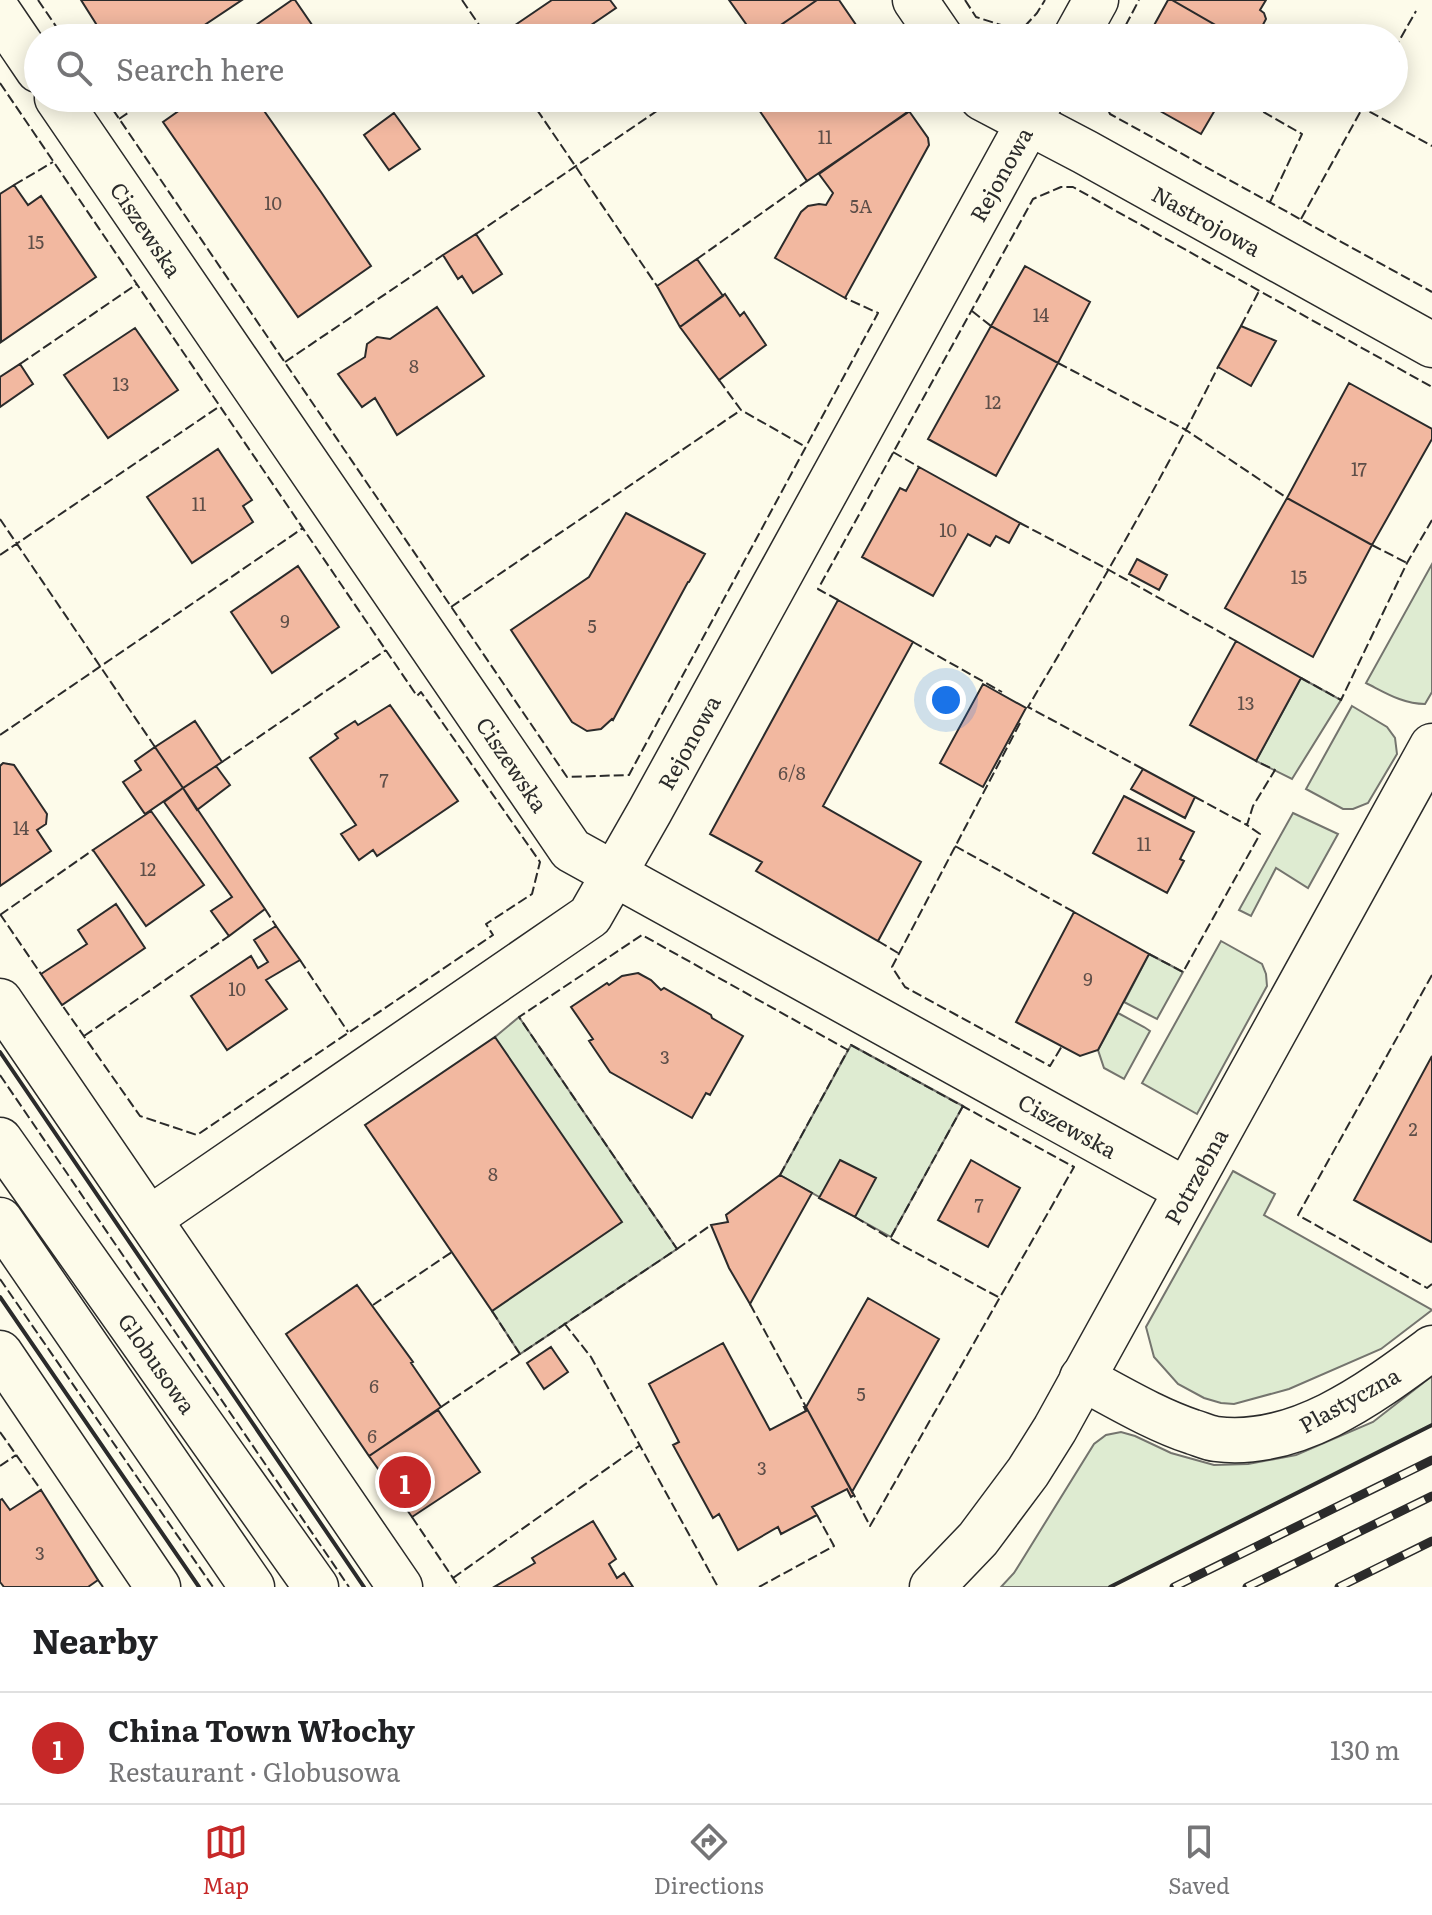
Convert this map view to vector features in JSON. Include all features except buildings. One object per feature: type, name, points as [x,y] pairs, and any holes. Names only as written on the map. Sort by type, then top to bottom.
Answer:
[{"type":"street","points":[[915,0],[931,24]]},
{"type":"street","points":[[1083,24],[1096,0]]},
{"type":"street","points":[[0,14],[24,49]]},
{"type":"street","name":"Ciszewska","points":[[67,112],[571,850],[1186,1190]]},
{"type":"street","name":"Rejonowa","points":[[149,1219],[590,916],[1034,112]]},
{"type":"street","name":"Nastrojowa","points":[[1038,112],[1432,345]]},
{"type":"street","name":"Potrzebna","points":[[932,1587],[978,1539],[1028,1472],[1055,1429],[1432,746]]},
{"type":"street","points":[[0,1001],[400,1587]]},
{"type":"street","name":"Globusowa","points":[[0,1140],[316,1587]]},
{"type":"street","points":[[0,1220],[252,1587]]},
{"type":"street","name":"Plastyczna","points":[[1082,1378],[1174,1426],[1214,1439],[1259,1439],[1301,1428],[1346,1405],[1432,1348]]},
{"type":"street","points":[[0,1353],[158,1587]]},
{"type":"green space","points":[[1432,564],[1432,692],[1425,704],[1417,704],[1366,683]]},
{"type":"green space","points":[[1301,678],[1341,700],[1292,779],[1256,761]]},
{"type":"green space","points":[[1352,706],[1387,727],[1395,738],[1397,754],[1368,803],[1343,809],[1306,789]]},
{"type":"green space","points":[[1293,813],[1338,834],[1308,888],[1276,868],[1251,916],[1239,910]]},
{"type":"green space","points":[[1221,941],[1262,964],[1267,986],[1197,1114],[1142,1083]]},
{"type":"green space","points":[[1149,954],[1183,972],[1157,1019],[1124,1002]]},
{"type":"green space","points":[[1118,1013],[1150,1031],[1124,1079],[1104,1068],[1098,1050]]},
{"type":"green space","points":[[519,1017],[677,1249],[520,1354],[492,1311],[495,1037]]},
{"type":"green space","points":[[851,1045],[963,1106],[891,1237],[780,1175]]},
{"type":"green space","points":[[1233,1171],[1275,1194],[1264,1215],[1432,1310],[1381,1349],[1289,1389],[1234,1404],[1204,1398],[1178,1384],[1154,1357],[1146,1327]]},
{"type":"green space","points":[[1432,1376],[1432,1425],[1110,1587],[1001,1587],[1014,1573],[1094,1444],[1106,1435],[1121,1432],[1171,1453],[1214,1465],[1248,1464],[1296,1455],[1373,1422]]},
{"type":"railway","points":[[1174,1587],[1432,1460]]},
{"type":"railway","points":[[1247,1587],[1432,1496]]},
{"type":"railway","points":[[1339,1587],[1432,1541]]},
{"type":"fence","points":[[38,0],[54,24]]},
{"type":"fence","points":[[462,0],[478,24]]},
{"type":"fence","points":[[965,0],[976,17],[998,24]]},
{"type":"fence","points":[[1027,24],[1045,0]]},
{"type":"fence","points":[[1126,24],[1139,0]]},
{"type":"fence","points":[[1408,25],[1416,11]]},
{"type":"fence","points":[[0,83],[417,696],[421,692],[540,862],[532,894],[486,924],[493,935],[197,1135],[140,1116],[62,1005]]},
{"type":"fence","points":[[115,112],[567,777],[629,775],[878,313],[845,298]]},
{"type":"fence","points":[[119,119],[129,112]]},
{"type":"fence","points":[[539,112],[657,286]]},
{"type":"fence","points":[[476,234],[655,112]]},
{"type":"fence","points":[[1109,112],[1432,292]]},
{"type":"fence","points":[[1264,112],[1302,134],[1270,202]]},
{"type":"fence","points":[[1301,219],[1360,112]]},
{"type":"fence","points":[[1370,112],[1432,146]]},
{"type":"fence","points":[[14,185],[53,162]]},
{"type":"fence","points":[[697,259],[807,181]]},
{"type":"fence","points":[[838,600],[818,589],[1033,199],[1061,187],[1073,187],[1432,387]]},
{"type":"fence","points":[[285,362],[443,255]]},
{"type":"fence","points":[[20,364],[137,284]]},
{"type":"fence","points":[[1241,326],[1259,291]]},
{"type":"fence","points":[[972,311],[991,326]]},
{"type":"fence","points":[[1058,363],[1186,430],[1287,498]]},
{"type":"fence","points":[[1143,769],[1028,707],[1150,496],[1218,367]]},
{"type":"fence","points":[[719,380],[741,410],[806,447]]},
{"type":"fence","points":[[0,555],[220,406]]},
{"type":"fence","points":[[451,607],[741,410]]},
{"type":"fence","points":[[893,452],[919,467]]},
{"type":"fence","points":[[0,519],[155,747]]},
{"type":"fence","points":[[1301,678],[1341,700],[1407,563],[1432,520]]},
{"type":"fence","points":[[1020,523],[1236,641]]},
{"type":"fence","points":[[0,735],[303,528]]},
{"type":"fence","points":[[1372,545],[1407,563]]},
{"type":"fence","points":[[913,642],[1002,692]]},
{"type":"fence","points":[[222,762],[386,650]]},
{"type":"fence","points":[[1020,723],[892,967],[905,987],[1050,1066],[1062,1046]]},
{"type":"fence","points":[[1149,954],[1183,972],[1260,834],[1247,825],[1253,806],[1275,770],[1256,761]]},
{"type":"fence","points":[[1195,797],[1247,825]]},
{"type":"fence","points":[[955,846],[1074,912]]},
{"type":"fence","points":[[0,915],[93,850]]},
{"type":"fence","points":[[265,909],[276,926]]},
{"type":"fence","points":[[0,914],[41,974]]},
{"type":"fence","points":[[492,1311],[520,1354],[677,1249],[519,1017],[642,935],[848,1050],[851,1045],[1074,1167],[870,1526],[854,1495]]},
{"type":"fence","points":[[84,1036],[229,936]]},
{"type":"fence","points":[[878,941],[898,953]]},
{"type":"fence","points":[[300,960],[348,1032]]},
{"type":"fence","points":[[1432,975],[1298,1215],[1427,1288],[1432,1284]]},
{"type":"fence","points":[[780,1175],[848,1050]]},
{"type":"fence","points":[[0,1075],[349,1587]]},
{"type":"fence","points":[[891,1237],[963,1106]]},
{"type":"fence","points":[[855,1217],[1000,1298]]},
{"type":"fence","points":[[677,1249],[711,1225]]},
{"type":"fence","points":[[373,1305],[452,1252]]},
{"type":"fence","points":[[0,1279],[213,1587]]},
{"type":"fence","points":[[750,1304],[806,1407]]},
{"type":"fence","points":[[564,1323],[591,1357],[718,1587]]},
{"type":"fence","points":[[441,1407],[520,1354]]},
{"type":"fence","points":[[0,1432],[41,1490]]},
{"type":"fence","points":[[453,1578],[639,1446]]},
{"type":"fence","points":[[0,1466],[16,1455]]},
{"type":"fence","points":[[759,1587],[834,1546],[817,1515]]},
{"type":"fence","points":[[412,1517],[459,1587]]},
{"type":"fence","points":[[98,1580],[103,1587]]},
{"type":"wall","points":[[0,1052],[364,1587]]},
{"type":"wall","points":[[0,1297],[199,1587]]},
{"type":"wall","points":[[1110,1587],[1432,1425]]},
{"type":"place","name":"China Town Włochy","points":[[405,1482]]}]
